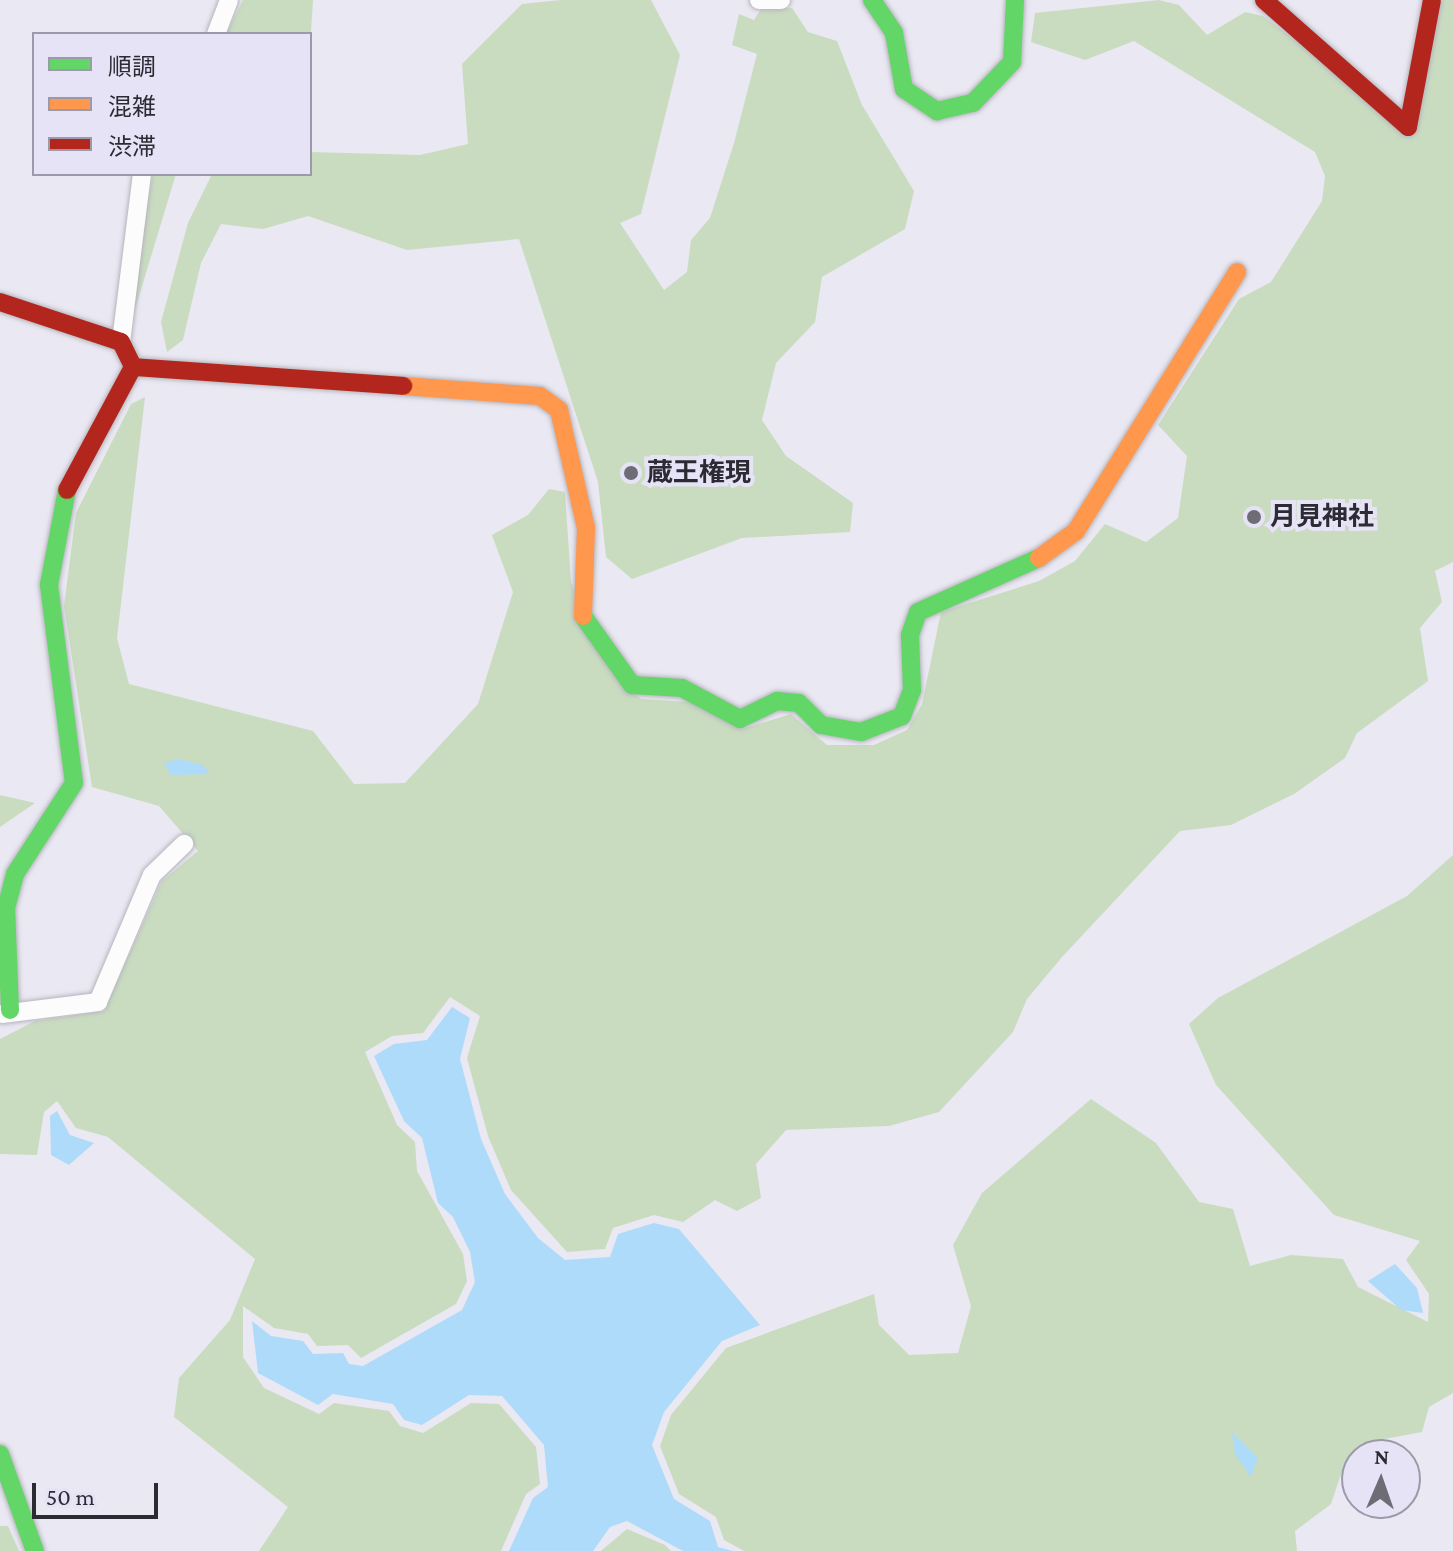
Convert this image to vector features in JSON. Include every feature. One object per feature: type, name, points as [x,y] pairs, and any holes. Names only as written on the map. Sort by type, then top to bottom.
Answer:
[{"type":"street","points":[[217,32],[229,0]]},
{"type":"street","points":[[759,0],[781,0]]},
{"type":"street","points":[[872,0],[894,33],[904,89],[937,111],[973,103],[1012,62],[1015,0]]},
{"type":"street","points":[[1264,0],[1408,127],[1432,0]]},
{"type":"street","points":[[133,367],[121,342],[142,176]]},
{"type":"street","points":[[133,367],[540,396],[559,410],[586,528],[578,605],[595,641],[632,685],[682,688],[740,719],[777,701],[799,703],[821,725],[861,732],[902,716],[912,690],[910,635],[918,612],[1054,552],[1076,531],[1237,272]]},
{"type":"street","points":[[0,302],[121,342]]},
{"type":"street","points":[[133,367],[68,488],[54,536],[49,585],[74,741],[74,783],[9,897],[2,946],[5,1012],[98,1002],[152,875],[184,844]]},
{"type":"street","points":[[0,1454],[35,1551]]},
{"type":"green space","points":[[243,0],[313,0],[311,32],[227,32]]},
{"type":"green space","points":[[561,0],[651,0],[680,55],[641,214],[620,223],[664,290],[687,272],[691,240],[710,218],[734,143],[757,54],[732,45],[739,14],[754,20],[761,9],[792,8],[808,32],[837,41],[862,105],[914,191],[905,229],[822,277],[815,322],[776,363],[762,420],[786,456],[853,503],[850,532],[742,538],[632,579],[606,557],[598,482],[519,239],[407,250],[308,216],[263,229],[221,224],[201,263],[183,340],[167,352],[161,322],[188,223],[211,176],[312,176],[312,152],[420,155],[468,144],[462,64],[522,4]]},
{"type":"green space","points":[[1159,0],[1179,5],[1207,35],[1245,12],[1263,16],[1400,118],[1442,0],[1453,0],[1453,562],[1435,571],[1442,602],[1420,628],[1428,681],[1357,733],[1345,758],[1294,794],[1231,825],[1180,831],[1062,957],[1027,999],[1013,1032],[939,1112],[889,1126],[786,1130],[756,1164],[761,1198],[737,1211],[715,1200],[683,1222],[654,1215],[613,1228],[605,1249],[567,1252],[511,1190],[488,1136],[467,1058],[480,1016],[450,997],[423,1033],[392,1036],[365,1052],[397,1125],[415,1142],[417,1171],[463,1254],[467,1281],[456,1304],[361,1358],[348,1345],[317,1346],[308,1334],[274,1328],[243,1306],[243,1357],[264,1388],[319,1414],[334,1403],[389,1411],[400,1426],[423,1433],[471,1403],[499,1404],[536,1447],[540,1484],[526,1494],[501,1551],[259,1551],[288,1507],[174,1417],[179,1378],[230,1320],[255,1259],[108,1137],[76,1128],[57,1101],[44,1112],[37,1155],[0,1154],[0,1039],[35,1021],[104,1011],[162,881],[198,851],[159,806],[92,787],[64,606],[76,513],[131,404],[145,397],[117,638],[129,684],[313,731],[354,784],[405,783],[478,704],[513,592],[492,535],[528,515],[549,489],[565,492],[571,582],[612,673],[641,699],[689,702],[742,729],[791,714],[827,745],[874,745],[907,730],[922,704],[941,612],[1039,581],[1075,561],[1105,524],[1146,542],[1178,518],[1187,456],[1158,425],[1239,299],[1271,282],[1322,201],[1325,176],[1315,152],[1134,41],[1085,60],[1031,42],[1035,13]]},
{"type":"green space","points":[[153,176],[175,176],[133,316],[139,246]]},
{"type":"green space","points":[[0,795],[35,803],[0,827]]},
{"type":"green space","points":[[1453,855],[1453,1393],[1429,1407],[1422,1432],[1384,1439],[1341,1439],[1341,1474],[1331,1504],[1295,1531],[1297,1551],[744,1551],[724,1540],[716,1517],[679,1494],[660,1446],[671,1415],[726,1348],[874,1294],[879,1325],[909,1355],[958,1353],[971,1306],[953,1245],[982,1193],[1091,1099],[1156,1143],[1199,1202],[1233,1209],[1250,1266],[1291,1255],[1343,1259],[1358,1287],[1428,1322],[1429,1294],[1406,1260],[1420,1241],[1334,1215],[1216,1085],[1189,1024],[1218,998],[1407,896]]},
{"type":"green space","points":[[0,1526],[8,1526],[19,1551],[0,1551]]},
{"type":"green space","points":[[627,1529],[665,1545],[671,1551],[601,1551]]},
{"type":"water","points":[[178,759],[203,765],[210,774],[171,775],[164,763]]},
{"type":"water","points":[[452,1007],[470,1018],[460,1059],[481,1139],[505,1194],[538,1238],[565,1260],[610,1257],[618,1234],[654,1223],[679,1229],[760,1325],[722,1341],[664,1412],[652,1445],[674,1499],[710,1521],[718,1547],[733,1551],[683,1551],[627,1521],[610,1527],[593,1551],[509,1551],[533,1498],[548,1487],[544,1445],[502,1396],[469,1395],[422,1425],[404,1420],[393,1404],[333,1394],[318,1405],[258,1373],[252,1321],[271,1336],[303,1341],[313,1354],[343,1353],[349,1364],[363,1366],[462,1310],[475,1282],[470,1252],[453,1217],[438,1203],[422,1138],[404,1121],[374,1056],[394,1044],[427,1040]]},
{"type":"water","points":[[57,1111],[70,1135],[94,1143],[69,1165],[51,1155],[50,1116]]},
{"type":"water","points":[[1395,1264],[1417,1288],[1423,1313],[1401,1310],[1368,1281]]},
{"type":"water","points":[[1232,1432],[1258,1458],[1251,1477],[1235,1454]]},
{"type":"traffic: fast","points":[[872,0],[894,33],[904,89],[937,111],[973,103],[1012,62],[1015,0]]},
{"type":"traffic: fast","points":[[10,1010],[6,908],[15,874],[74,783],[49,585],[67,490]]},
{"type":"traffic: fast","points":[[583,616],[632,685],[682,688],[740,719],[777,701],[799,703],[821,725],[861,732],[902,716],[912,690],[910,635],[918,612],[1039,558]]},
{"type":"traffic: fast","points":[[0,1454],[35,1551]]},
{"type":"traffic: slow","points":[[1039,558],[1076,531],[1237,272]]},
{"type":"traffic: slow","points":[[403,386],[540,396],[559,410],[586,528],[583,616]]},
{"type":"traffic: jam","points":[[1264,0],[1408,127],[1432,0]]},
{"type":"traffic: jam","points":[[0,302],[121,342],[133,367],[403,386]]},
{"type":"traffic: jam","points":[[67,490],[133,367]]},
{"type":"place","name":"蔵王権現","points":[[631,473]]},
{"type":"place","name":"月見神社","points":[[1254,517]]}]
